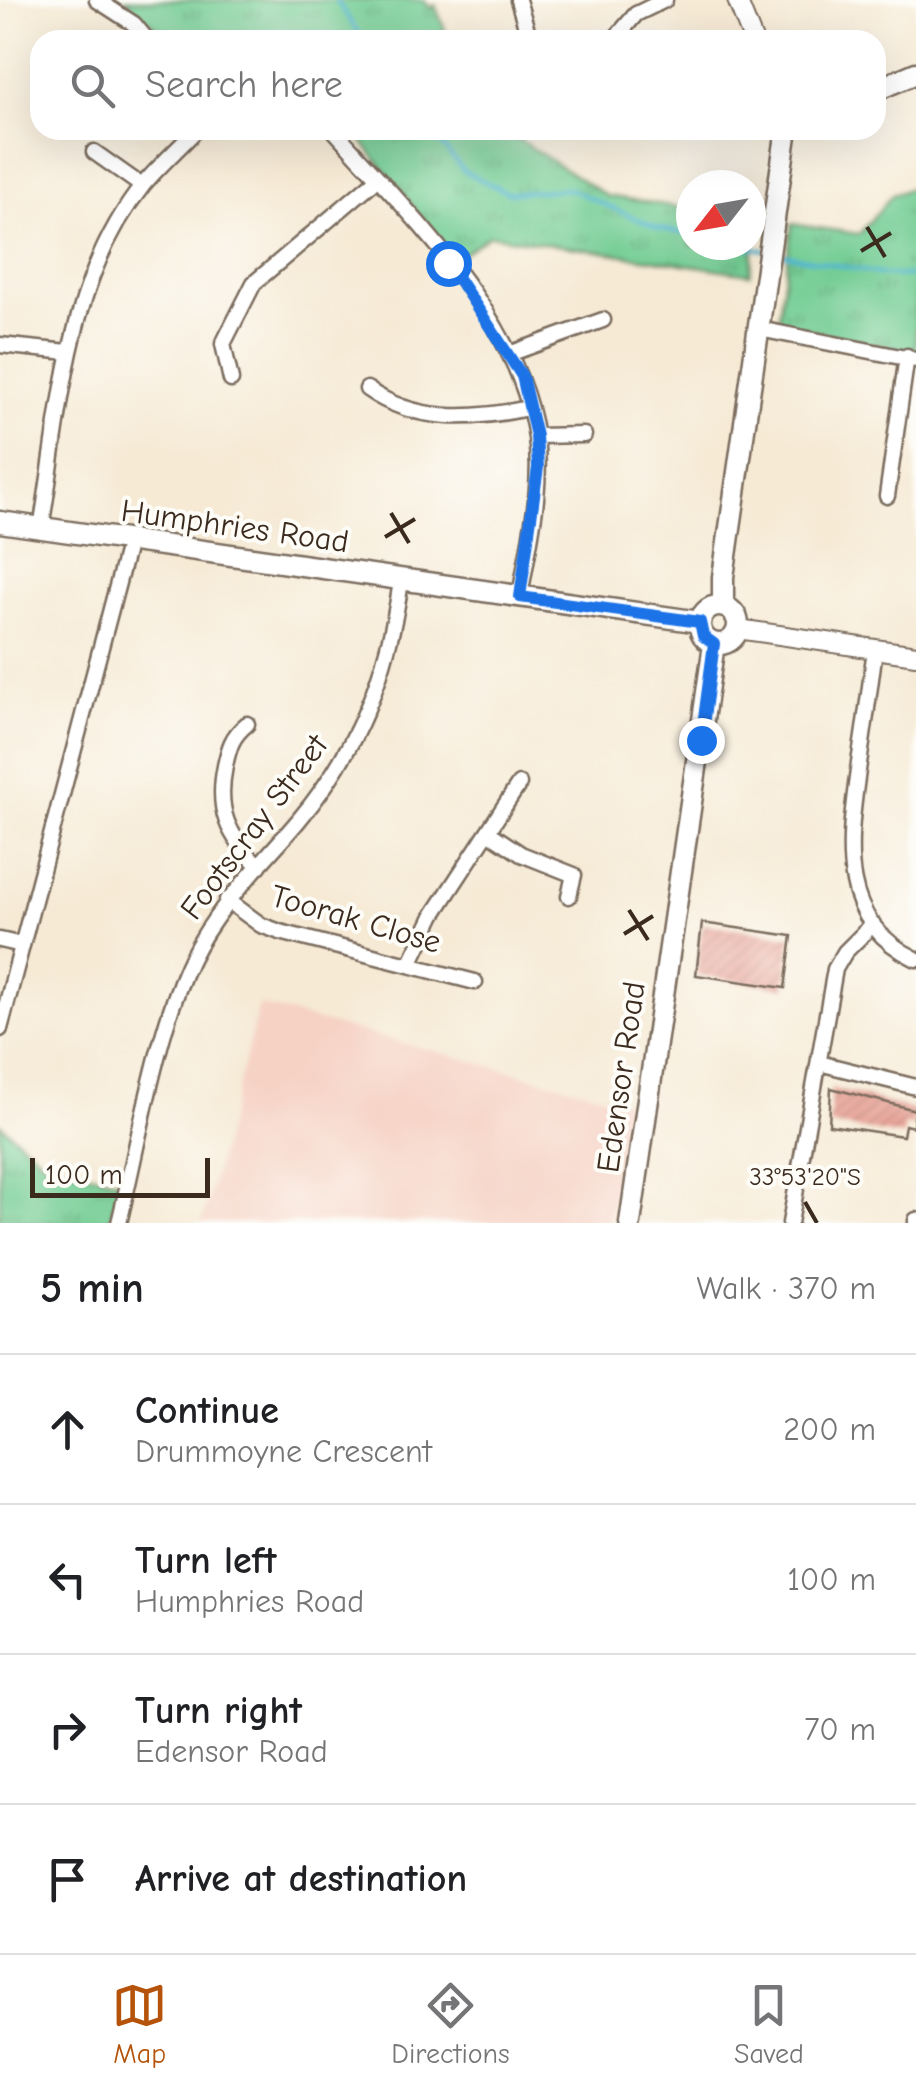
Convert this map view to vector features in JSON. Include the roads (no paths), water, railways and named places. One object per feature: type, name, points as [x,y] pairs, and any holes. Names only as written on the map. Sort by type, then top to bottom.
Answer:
[{"type":"main road","points":[[886,86],[916,73]]},
{"type":"main road","points":[[723,606],[723,577],[787,140]]},
{"type":"main road","name":"Humphries Road","points":[[0,522],[700,622]]},
{"type":"main road","points":[[723,606],[736,616],[738,629],[727,642],[714,644],[703,636],[700,622],[706,611],[723,606]]},
{"type":"main road","name":"Edensor Road","points":[[630,1223],[714,644]]},
{"type":"street","points":[[97,0],[139,30]]},
{"type":"street","points":[[518,0],[525,30]]},
{"type":"street","points":[[622,30],[636,14],[664,0]]},
{"type":"street","points":[[737,0],[749,30]]},
{"type":"street","points":[[41,528],[68,352],[87,286],[142,186],[186,140]]},
{"type":"street","points":[[343,140],[477,302],[522,376],[536,436],[538,467],[520,597]]},
{"type":"street","points":[[94,152],[142,186]]},
{"type":"street","points":[[231,380],[224,344],[254,283],[378,178]]},
{"type":"street","points":[[509,354],[603,320]]},
{"type":"street","points":[[759,329],[911,358],[887,496]]},
{"type":"street","points":[[0,346],[68,352]]},
{"type":"street","points":[[366,389],[388,404],[466,419],[528,408]]},
{"type":"street","points":[[536,436],[584,436]]},
{"type":"street","points":[[0,1028],[129,541]]},
{"type":"street","name":"Footscray Street","points":[[118,1223],[184,976],[227,900],[327,784],[360,730],[385,667],[402,581]]},
{"type":"street","points":[[738,629],[916,655]]},
{"type":"street","points":[[875,649],[848,854],[857,896],[872,924],[886,940],[916,959]]},
{"type":"street","points":[[247,724],[234,734],[229,749],[220,792],[221,813],[230,834],[258,866]]},
{"type":"street","points":[[411,962],[434,914],[519,784]]},
{"type":"street","points":[[488,832],[522,854],[574,875],[569,896]]},
{"type":"street","name":"Toorak Close","points":[[227,900],[262,925],[280,932],[411,962],[475,982]]},
{"type":"street","points":[[790,1223],[835,969],[844,952],[872,924]]},
{"type":"street","points":[[0,940],[22,945]]},
{"type":"street","points":[[819,1063],[916,1087]]},
{"type":"waterway","points":[[336,0],[356,30]]},
{"type":"waterway","points":[[438,140],[464,171],[508,193],[570,189],[657,228],[676,232]]},
{"type":"waterway","points":[[778,253],[884,275],[916,276]]}]
